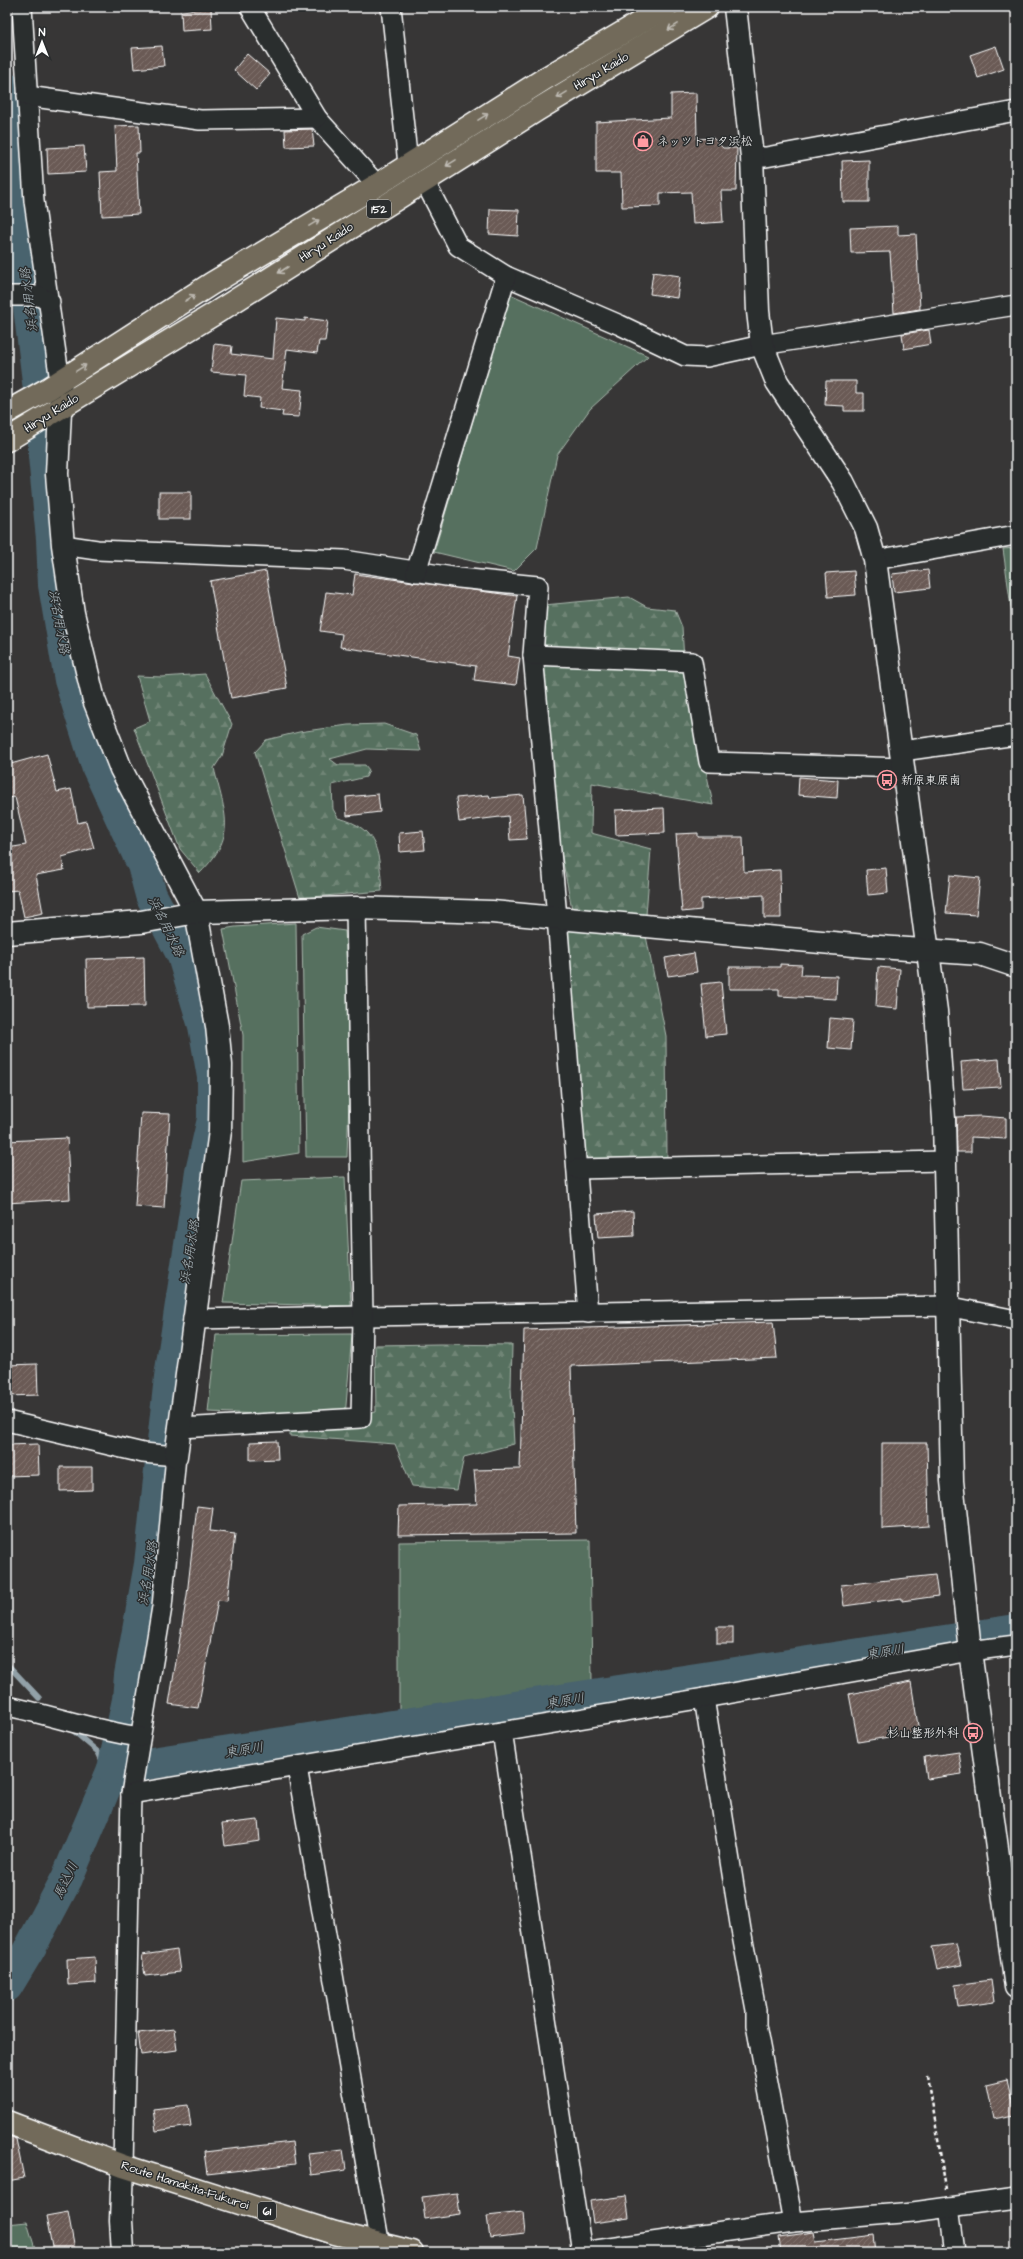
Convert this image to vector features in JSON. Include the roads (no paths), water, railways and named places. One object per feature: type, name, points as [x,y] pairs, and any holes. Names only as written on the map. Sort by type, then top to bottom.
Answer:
[{"type":"main road","name":"Hiryu Kaido","points":[[12,409],[54,385],[211,284],[377,185],[546,78],[666,7]]},
{"type":"main road","name":"Hiryu Kaido","points":[[11,438],[56,409],[214,314],[424,180],[707,7]]},
{"type":"main road","name":"Route Hamakita-Fukuroi","points":[[7,2122],[123,2166],[381,2249],[412,2252]]},
{"type":"street","points":[[22,7],[34,201],[54,385],[57,474],[63,545],[73,613],[94,700],[121,769],[187,914],[218,1026],[221,1065],[220,1131],[180,1428],[170,1456],[162,1607],[147,1706],[134,1736],[131,1794],[121,2221],[123,2252]]},
{"type":"street","points":[[250,7],[318,118],[377,185]]},
{"type":"street","points":[[391,7],[408,164]]},
{"type":"street","points":[[735,7],[752,157],[758,311],[762,345],[777,382],[843,482],[866,528],[875,560],[936,1011],[944,1161],[952,1480],[970,1651],[1016,1987]]},
{"type":"street","points":[[28,96],[200,120],[318,118]]},
{"type":"street","points":[[752,157],[766,157],[1016,111]]},
{"type":"street","points":[[424,180],[458,246],[506,276],[620,325],[685,356],[708,357],[762,345],[1016,305]]},
{"type":"street","points":[[416,572],[506,276]]},
{"type":"street","points":[[11,296],[44,299]]},
{"type":"street","points":[[875,560],[1016,535]]},
{"type":"street","points":[[63,545],[97,550],[344,560],[416,572],[538,586],[533,654],[557,917],[588,1313]]},
{"type":"street","points":[[533,654],[692,662],[709,762],[903,759],[1016,735]]},
{"type":"street","points":[[180,1428],[361,1418],[363,1317],[356,908]]},
{"type":"street","points":[[7,933],[141,922],[187,914],[356,908],[492,912],[865,946],[980,954],[1016,966]]},
{"type":"street","points":[[577,1170],[944,1161]]},
{"type":"street","points":[[194,1319],[947,1306],[1016,1320]]},
{"type":"street","points":[[7,1421],[143,1453],[170,1456]]},
{"type":"street","points":[[131,1794],[704,1698],[970,1651],[1016,1645]]},
{"type":"street","points":[[704,1698],[741,1930],[756,2010],[756,2025],[793,2222]]},
{"type":"street","points":[[7,1706],[30,1710],[103,1732],[134,1736]]},
{"type":"street","points":[[502,1732],[582,2252],[793,2222],[949,2207],[1016,2198]]},
{"type":"street","points":[[297,1767],[381,2249]]},
{"type":"street","points":[[949,2207],[955,2252]]},
{"type":"waterway","name":"浜名用水路","points":[[7,89],[17,207],[44,431],[44,456],[52,539],[54,585],[70,680],[97,766],[143,865],[151,895],[183,956],[204,1026],[213,1077],[213,1119],[201,1172],[170,1377],[150,1564],[130,1675],[128,1700],[113,1769],[67,1878],[30,1948],[7,1986]]},
{"type":"waterway","name":"東原川","points":[[113,1769],[1016,1630]]},
{"type":"waterway","points":[[7,1664],[39,1698]]},
{"type":"waterway","points":[[70,1728],[98,1752],[105,1767],[113,1769]]},
{"type":"place","name":"ネッツトヨタ浜松","points":[[643,141]]},
{"type":"place","name":"新原東原南","points":[[887,780]]},
{"type":"place","name":"杉山整形外科","points":[[973,1733]]},
{"type":"water label","name":"馬込川","points":[[65,1880]]}]
